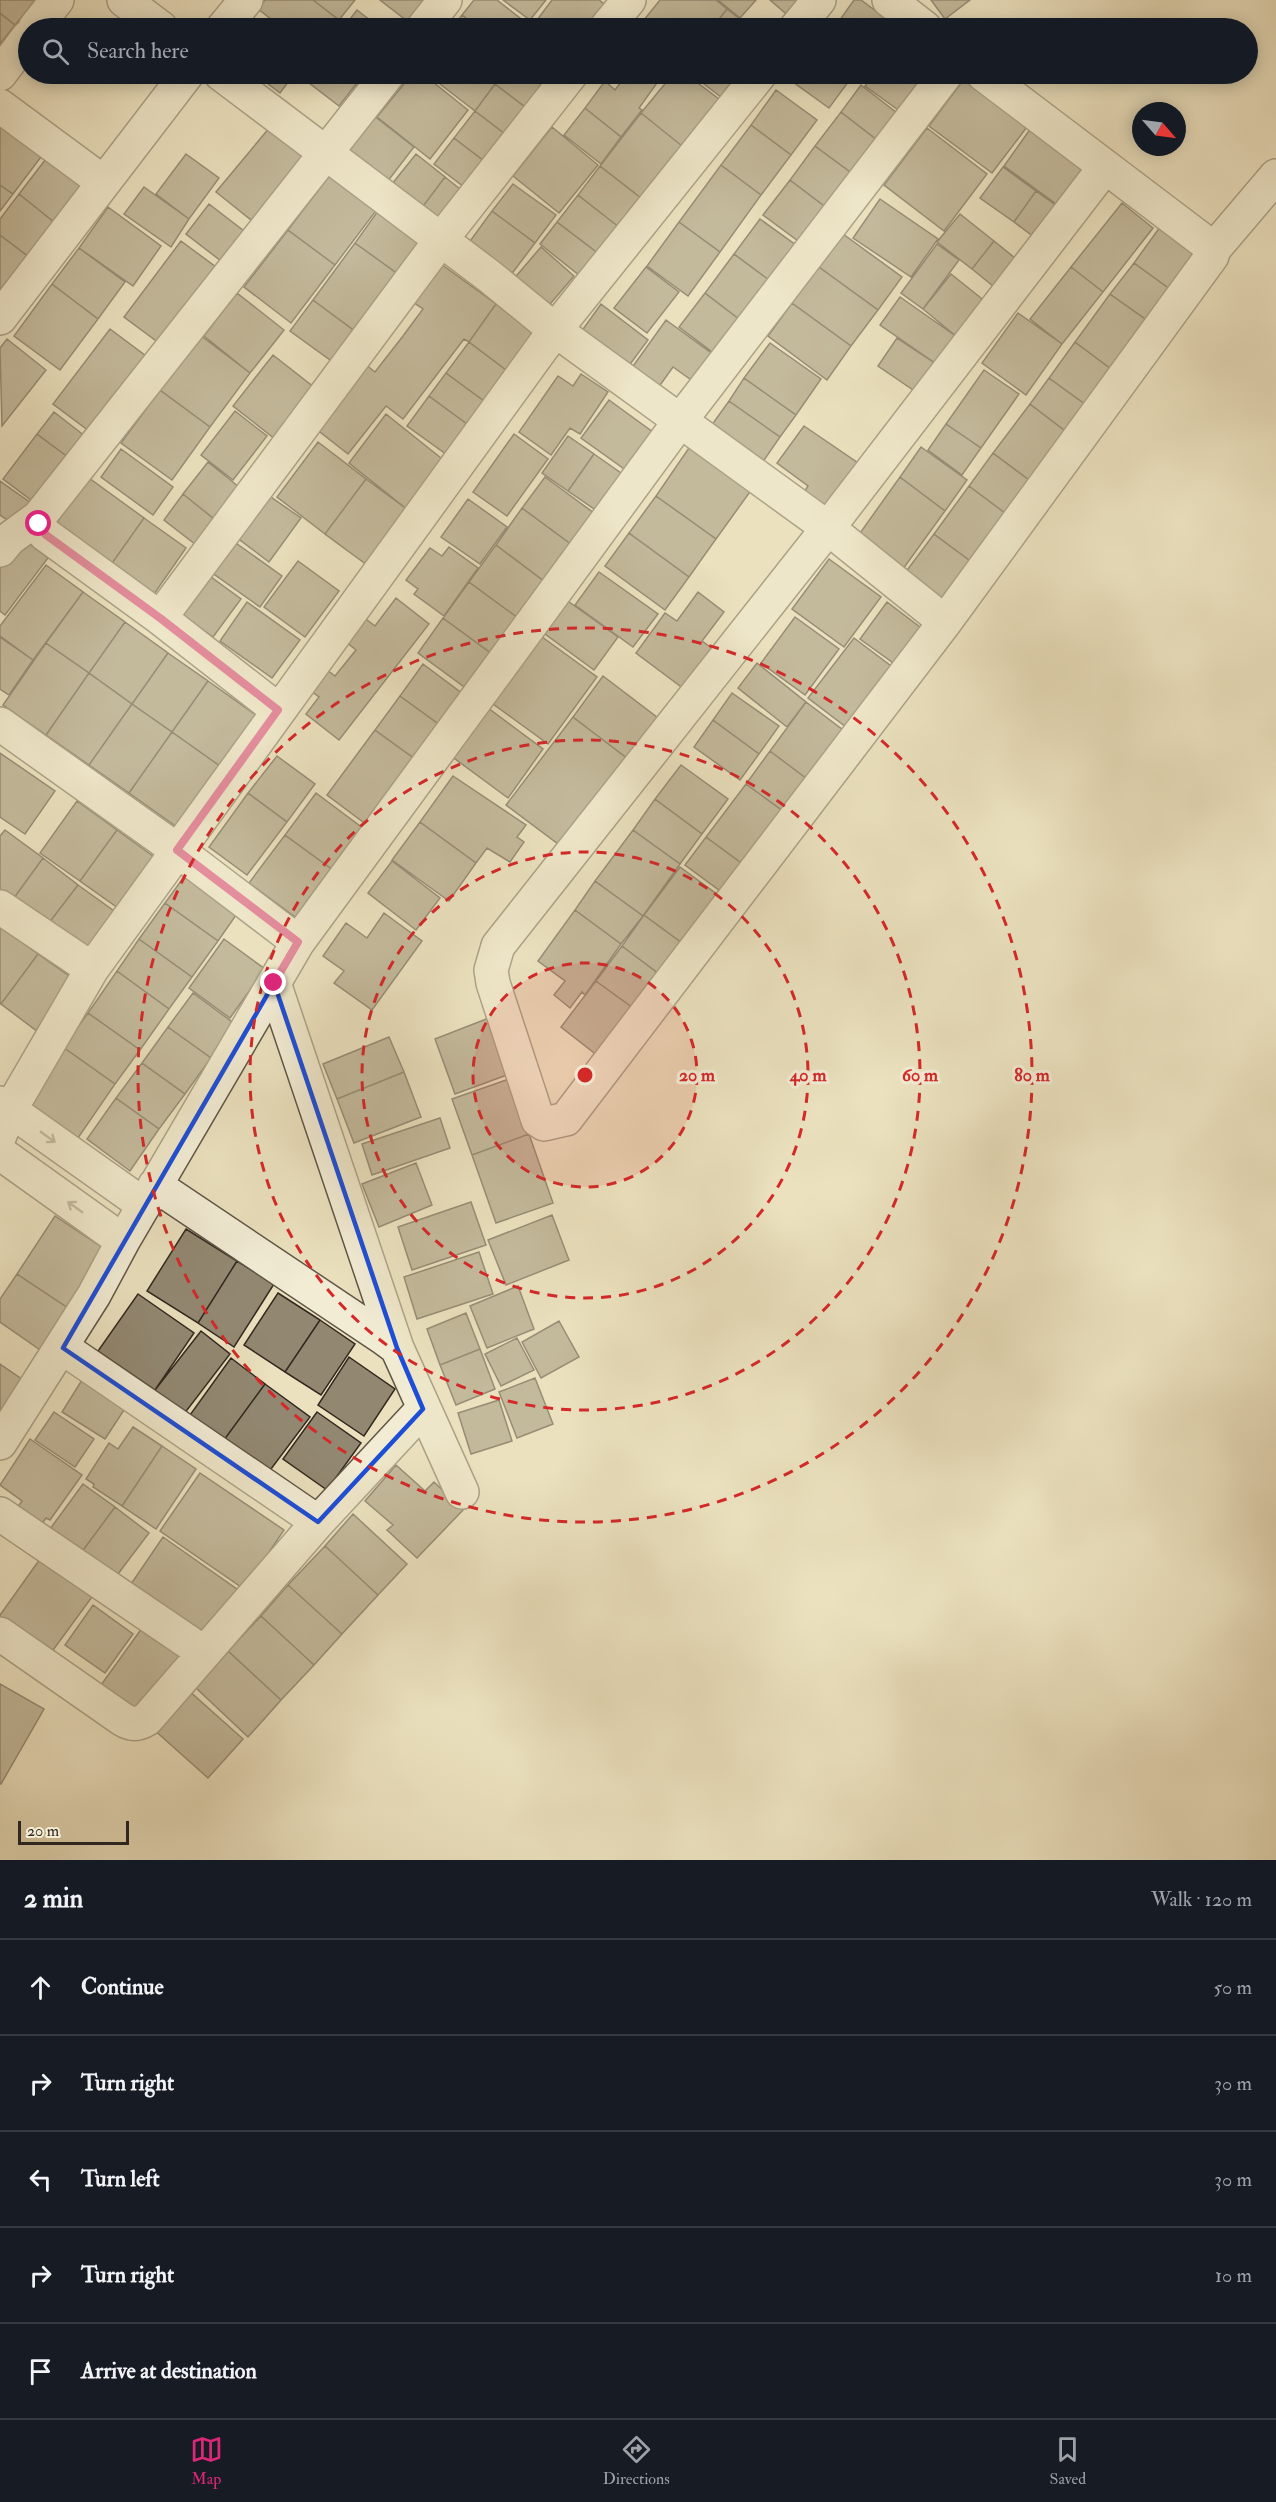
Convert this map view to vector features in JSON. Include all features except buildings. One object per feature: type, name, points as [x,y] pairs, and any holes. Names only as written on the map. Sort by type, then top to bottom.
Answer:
[{"type":"street","points":[[43,18],[57,0]]},
{"type":"street","points":[[124,0],[148,18]]},
{"type":"street","points":[[231,18],[246,0]]},
{"type":"street","points":[[431,18],[445,0]]},
{"type":"street","points":[[614,18],[628,0]]},
{"type":"street","points":[[804,18],[819,0]]},
{"type":"street","points":[[889,0],[912,18]]},
{"type":"street","points":[[0,74],[18,51]]},
{"type":"street","points":[[0,318],[179,84]]},
{"type":"street","points":[[234,84],[489,276],[555,330],[828,528],[945,622]]},
{"type":"street","points":[[0,550],[9,539],[39,517],[380,84]]},
{"type":"street","points":[[160,618],[440,241],[563,84]]},
{"type":"street","points":[[397,1348],[382,1336],[150,1195],[3,1116],[92,969],[278,710],[555,330],[752,84]]},
{"type":"street","points":[[0,1443],[63,1348],[298,942],[680,421],[938,84]]},
{"type":"street","points":[[996,84],[1214,249]]},
{"type":"street","points":[[0,106],[103,182]]},
{"type":"street","points":[[1105,167],[828,528],[498,946],[491,970],[493,983],[538,1120],[544,1124],[566,1119],[945,622],[1212,256],[1214,249],[1276,176]]},
{"type":"street","points":[[39,517],[41,530],[46,535],[160,618],[278,710]]},
{"type":"street","points":[[0,724],[177,850],[298,942]]},
{"type":"street","points":[[0,907],[92,969]]},
{"type":"street","points":[[274,983],[397,1348],[462,1492]]},
{"type":"street","points":[[0,1153],[123,1241]]},
{"type":"street","points":[[63,1348],[318,1522]]},
{"type":"street","points":[[0,1634],[130,1724],[139,1724],[147,1719],[318,1522],[423,1409]]},
{"type":"street","points":[[0,1514],[203,1652]]},
{"type":"highlighted area","points":[[274,983],[397,1348],[423,1409],[318,1522],[63,1348]]},
{"type":"route","points":[[39,524],[46,535],[160,618],[278,710],[177,850],[298,942],[274,983]]}]
